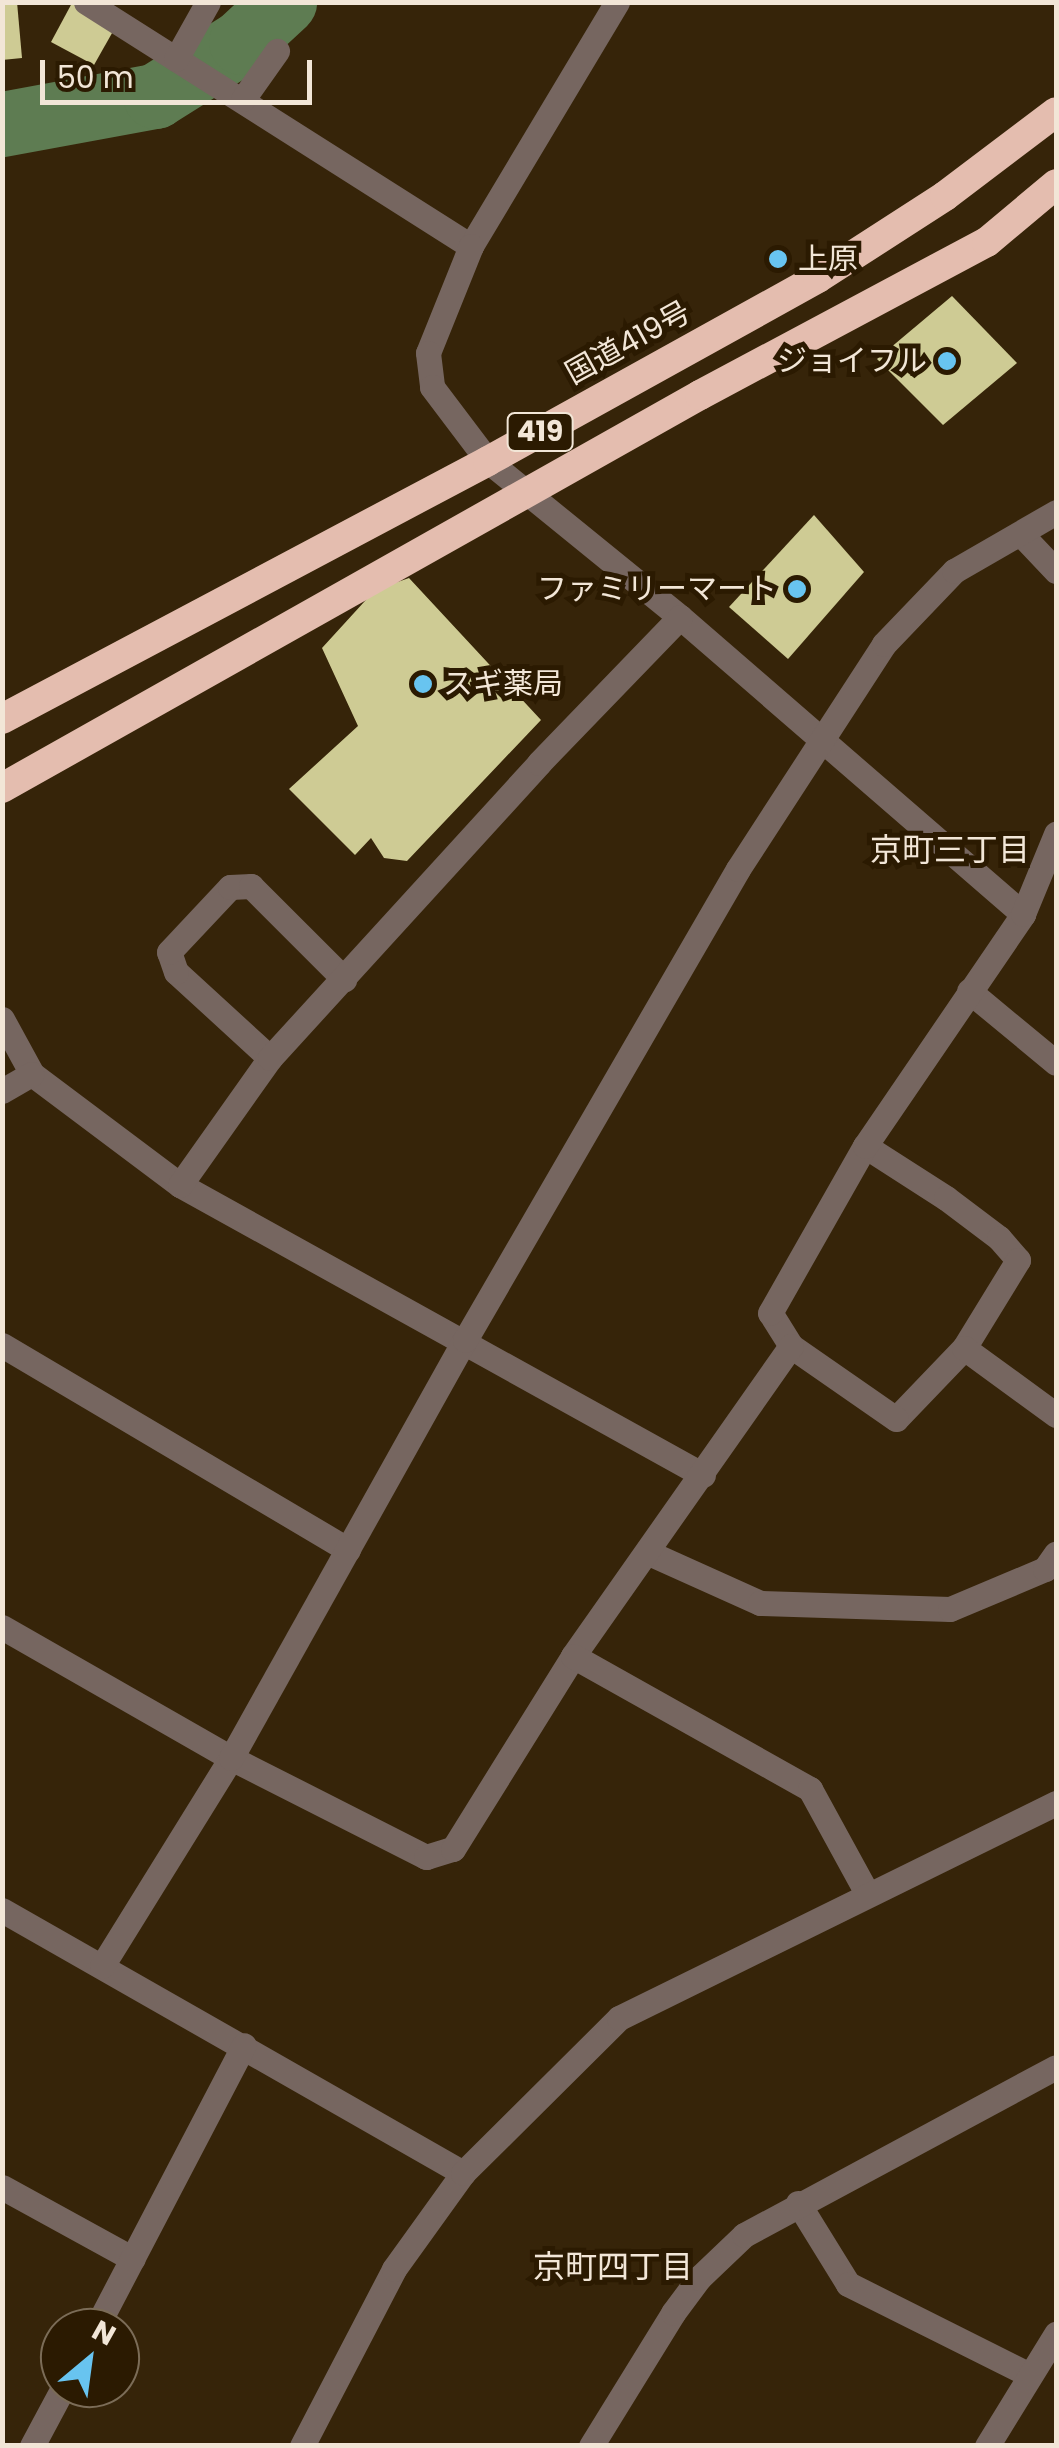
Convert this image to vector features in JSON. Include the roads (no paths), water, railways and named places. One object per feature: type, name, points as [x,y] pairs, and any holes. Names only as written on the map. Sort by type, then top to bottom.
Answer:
[{"type":"highway","name":"国道419号","points":[[2,719],[488,461],[818,278],[945,196],[1056,112]]},
{"type":"highway","name":"419","points":[[2,788],[532,494],[700,395],[988,242],[1056,184]]},
{"type":"street","points":[[86,2],[471,246]]},
{"type":"street","points":[[176,59],[208,2]]},
{"type":"street","points":[[617,2],[471,246],[428,353],[432,387],[488,461],[680,618],[1023,914]]},
{"type":"street","points":[[238,97],[277,50]]},
{"type":"street","points":[[102,1966],[231,1758],[464,1340],[738,869],[884,644],[954,571],[1056,512]]},
{"type":"street","points":[[1021,534],[1056,571]]},
{"type":"street","points":[[180,1185],[270,1058],[538,762],[680,618]]},
{"type":"street","points":[[865,1146],[1000,1238],[1018,1260],[964,1348],[896,1418],[791,1346],[770,1313],[865,1146],[1023,914],[1056,834]]},
{"type":"street","points":[[270,1058],[176,972],[169,952],[230,886],[251,886],[344,979]]},
{"type":"street","points":[[969,992],[1056,1064]]},
{"type":"street","points":[[2,1020],[32,1074],[180,1185],[704,1476]]},
{"type":"street","points":[[2,1091],[32,1074]]},
{"type":"street","points":[[2,1344],[348,1550]]},
{"type":"street","points":[[2,1626],[231,1758],[426,1856],[453,1849],[572,1656],[704,1476],[791,1346]]},
{"type":"street","points":[[964,1348],[1056,1414]]},
{"type":"street","points":[[649,1553],[760,1603],[950,1610],[1045,1569],[1056,1553]]},
{"type":"street","points":[[572,1656],[810,1789],[868,1893]]},
{"type":"street","points":[[302,2446],[394,2269],[463,2173],[619,2018],[1056,1803]]},
{"type":"street","points":[[2,1910],[463,2173]]},
{"type":"street","points":[[107,2308],[244,2046]]},
{"type":"street","points":[[596,2444],[637,2366],[699,2278],[744,2235],[798,2203],[942,2133],[1056,2067]]},
{"type":"street","points":[[2,2187],[133,2258]]},
{"type":"street","points":[[798,2203],[848,2284],[1030,2375]]},
{"type":"street","points":[[987,2446],[1056,2334]]},
{"type":"street","points":[[32,2446],[53,2408]]},
{"type":"waterway","points":[[2,124],[155,96],[241,42],[284,2]]},
{"type":"place","name":"上原","points":[[778,259]]},
{"type":"place","name":"ジョイフル","points":[[947,361]]},
{"type":"place","name":"ファミリーマート","points":[[797,589]]},
{"type":"place","name":"スギ薬局","points":[[423,684]]},
{"type":"district","name":"京町三丁目","points":[[950,850]]},
{"type":"district","name":"京町四丁目","points":[[613,2267]]}]
